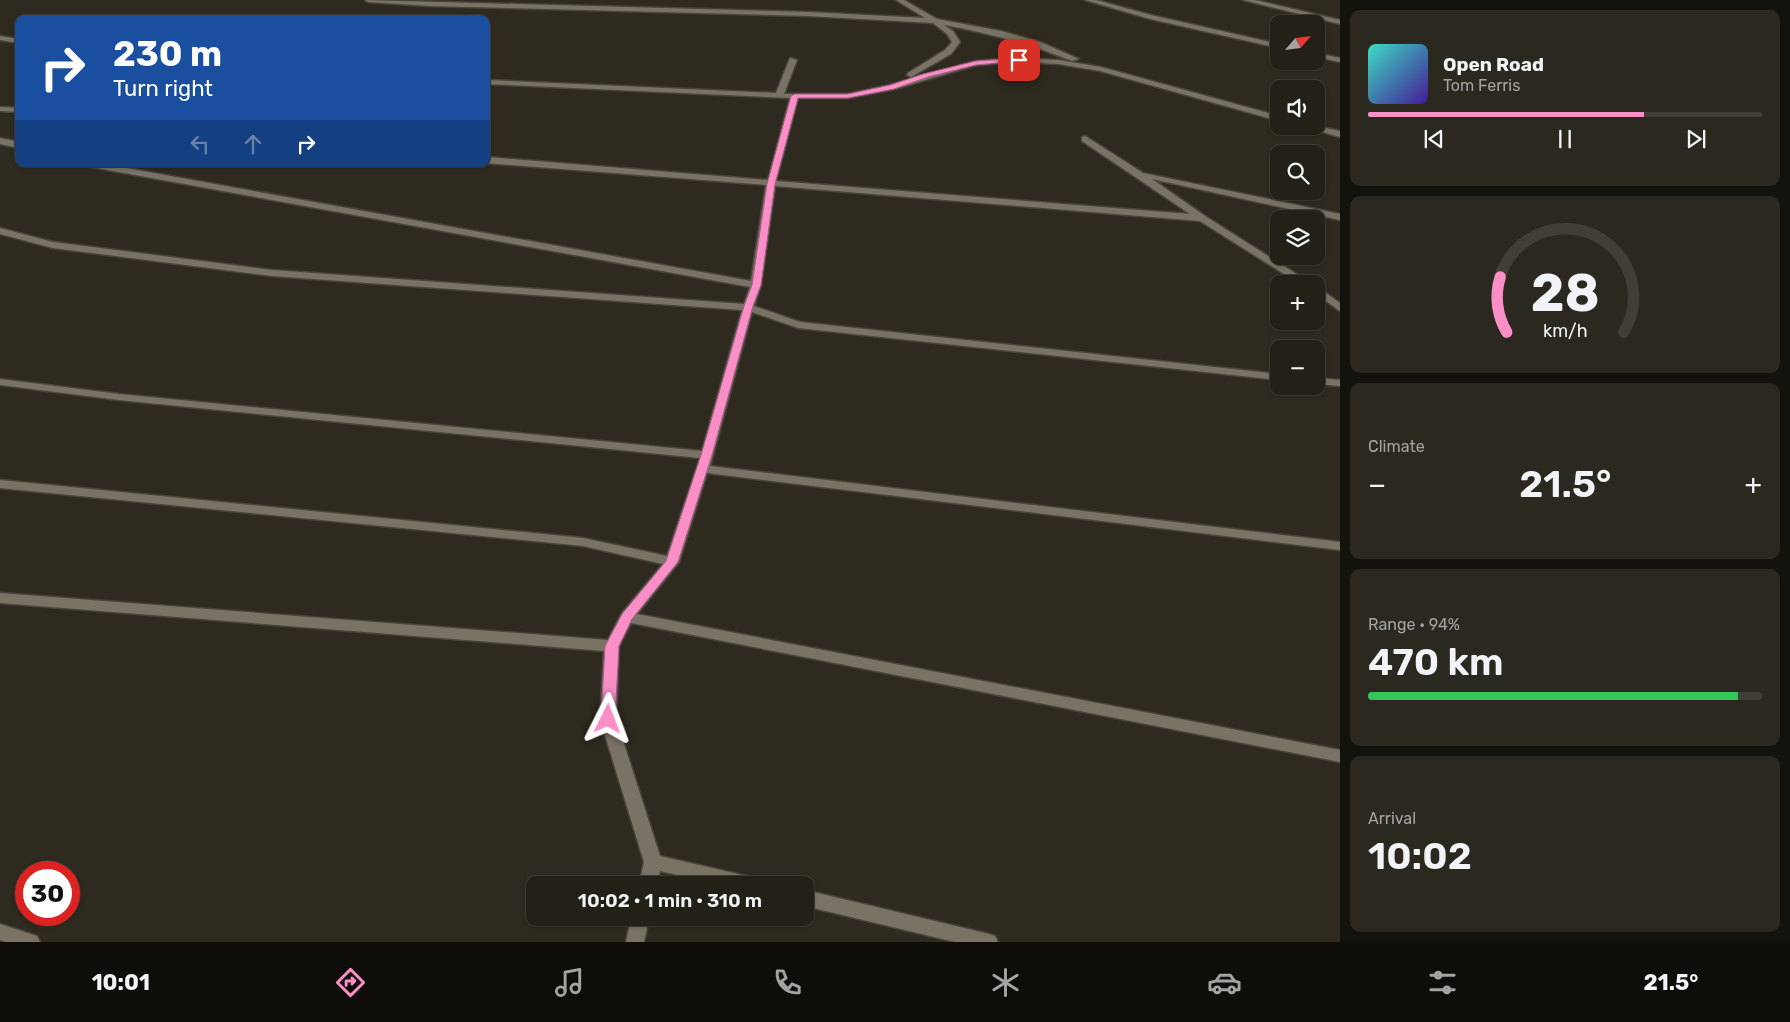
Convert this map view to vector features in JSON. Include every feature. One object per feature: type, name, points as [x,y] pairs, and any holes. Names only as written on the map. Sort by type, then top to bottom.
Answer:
[{"type":"street","points":[[368,0],[430,4],[808,14],[935,22],[998,33],[1037,44],[1101,69],[1270,116]]},
{"type":"street","points":[[892,87],[948,52],[956,42],[950,33],[899,0]]},
{"type":"street","points":[[1088,0],[1150,17],[1270,44]]},
{"type":"street","points":[[1246,0],[1340,22]]},
{"type":"street","points":[[0,38],[15,40]]},
{"type":"street","points":[[1325,56],[1340,60]]},
{"type":"street","points":[[779,96],[793,60]]},
{"type":"street","points":[[490,82],[779,96],[848,96],[892,87],[976,63],[1019,60],[1058,62],[1101,69]]},
{"type":"street","points":[[650,876],[653,862],[608,719],[612,646],[627,617],[672,562],[707,455],[748,306],[756,285],[771,184],[795,96]]},
{"type":"street","points":[[0,109],[15,110]]},
{"type":"street","points":[[1325,131],[1340,134]]},
{"type":"street","points":[[1085,139],[1202,218],[1293,275]]},
{"type":"street","points":[[0,140],[15,144]]},
{"type":"street","points":[[490,160],[1202,218]]},
{"type":"street","points":[[107,167],[756,285]]},
{"type":"street","points":[[1139,174],[1340,217]]},
{"type":"street","points":[[0,231],[53,245],[272,273],[748,306],[798,326],[1088,355],[1270,377]]},
{"type":"street","points":[[1325,296],[1340,308]]},
{"type":"street","points":[[0,382],[119,397],[707,455]]},
{"type":"street","points":[[1325,382],[1340,383]]},
{"type":"street","points":[[702,470],[1340,546]]},
{"type":"street","points":[[0,484],[583,542],[672,562]]},
{"type":"street","points":[[0,598],[612,646]]},
{"type":"street","points":[[627,617],[1340,756]]},
{"type":"street","points":[[653,862],[713,876]]},
{"type":"street","points":[[814,900],[988,942]]},
{"type":"street","points":[[635,942],[638,926]]},
{"type":"street","points":[[0,932],[31,942]]},
{"type":"route","points":[[608,719],[612,646],[627,617],[672,562],[707,455],[748,306],[756,285],[771,184],[795,96],[848,96],[892,87],[976,63],[1019,60]]}]
